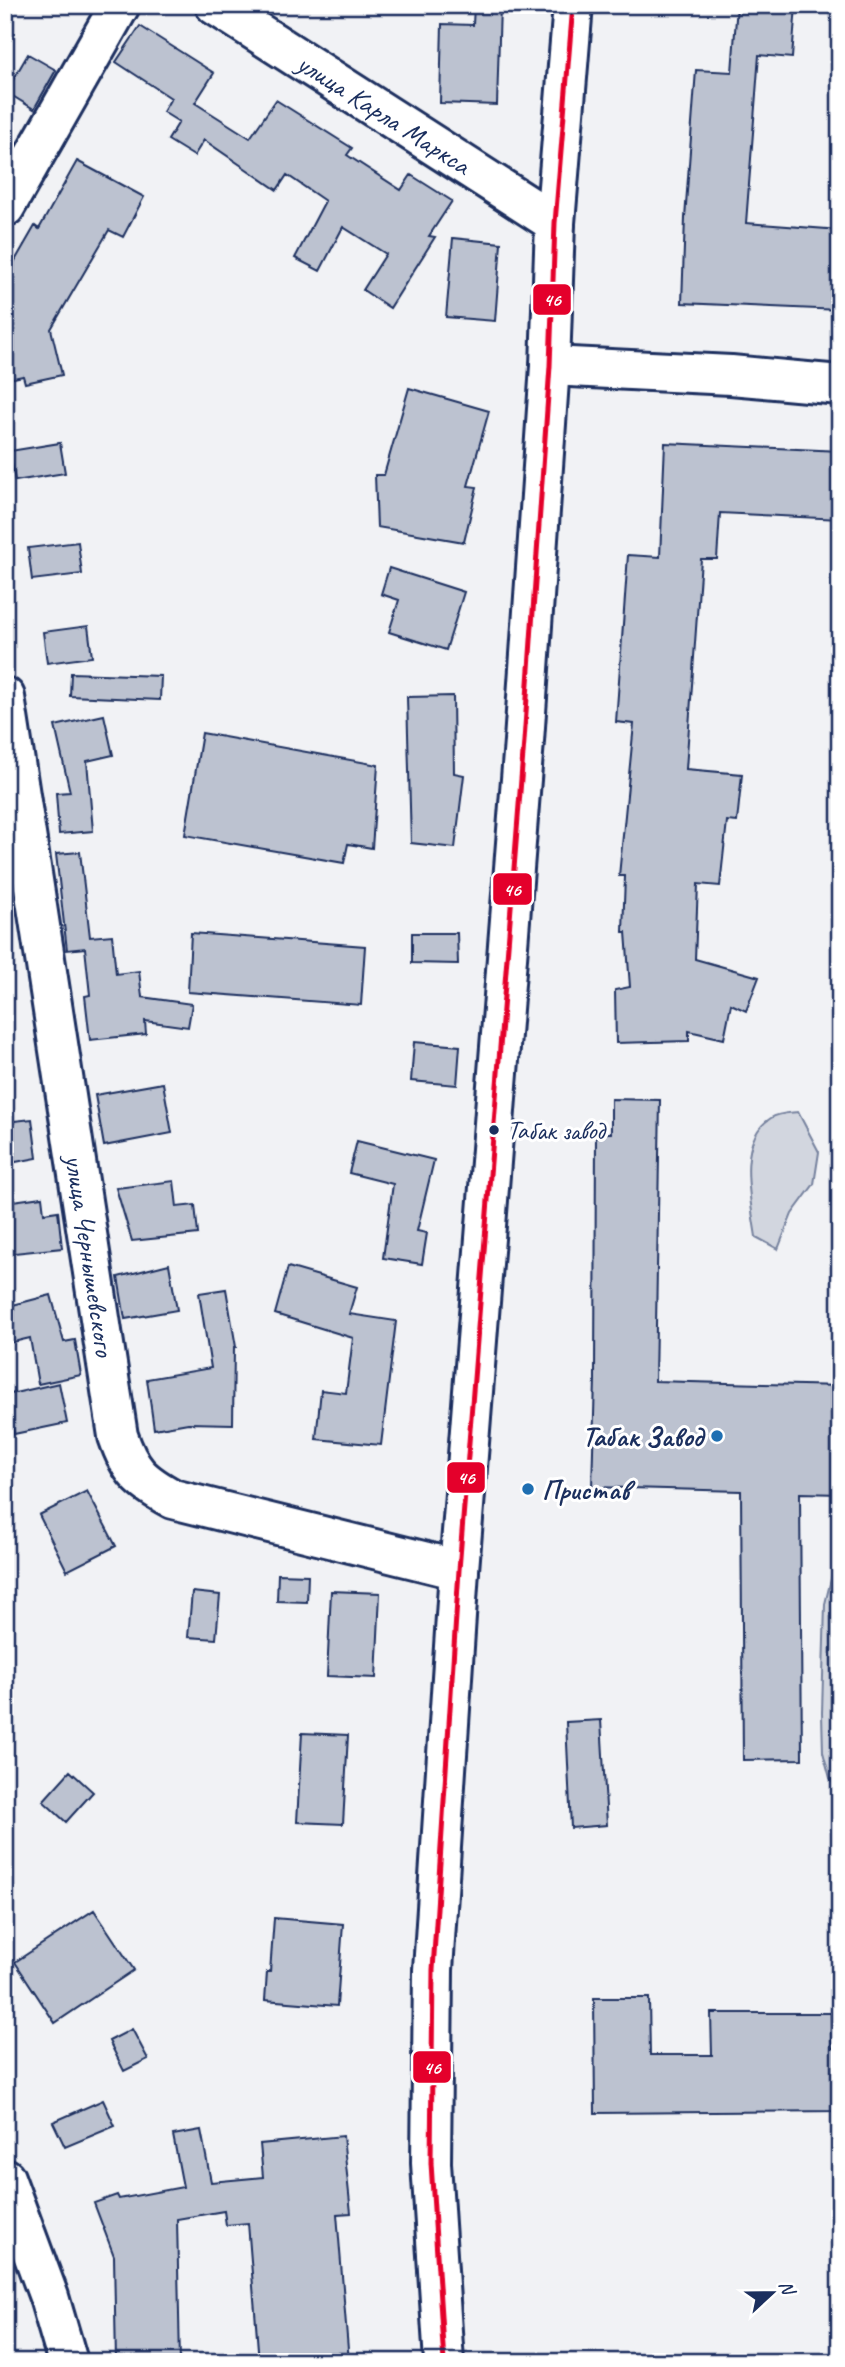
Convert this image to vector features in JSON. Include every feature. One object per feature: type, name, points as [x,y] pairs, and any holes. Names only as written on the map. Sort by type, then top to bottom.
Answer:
[{"type":"street","points":[[5,207],[120,5]]},
{"type":"street","name":"улица Карла Маркса","points":[[215,5],[555,223]]},
{"type":"street","points":[[444,2362],[430,2163],[433,1970],[459,1570],[524,741],[550,366],[555,223],[573,5]]},
{"type":"street","points":[[550,366],[731,375],[840,385]]},
{"type":"street","name":"улица Чернышевского","points":[[5,697],[118,1436],[126,1461],[136,1476],[149,1487],[173,1499],[459,1570]]},
{"type":"street","points":[[5,2178],[49,2297],[68,2362]]},
{"type":"shaded area","points":[[798,1112],[819,1152],[814,1184],[792,1214],[778,1249],[756,1237],[749,1190],[749,1156],[760,1128],[771,1118]]},
{"type":"shaded area","points":[[840,1542],[840,1791],[830,1778],[823,1752],[822,1713],[825,1604]]},
{"type":"building","points":[[474,5],[500,5],[497,105],[440,103],[442,24],[473,25]]},
{"type":"building","points":[[737,5],[796,5],[792,58],[759,55],[746,223],[840,230],[840,310],[682,303],[685,218],[696,70],[732,72]]},
{"type":"building","points":[[140,26],[214,73],[195,103],[250,138],[276,100],[352,148],[347,155],[401,190],[411,175],[452,201],[429,236],[435,237],[390,308],[363,290],[386,254],[343,227],[320,271],[295,258],[325,201],[287,175],[277,190],[204,140],[194,156],[168,140],[179,122],[163,112],[171,98],[116,62]]},
{"type":"building","points":[[28,54],[56,70],[34,109],[6,92]]},
{"type":"building","points":[[77,161],[144,197],[123,237],[109,230],[51,329],[62,375],[25,383],[23,376],[9,379],[5,363],[5,278],[35,226],[39,229]]},
{"type":"building","points":[[453,238],[501,243],[495,321],[446,317]]},
{"type":"building","points":[[409,388],[489,411],[468,486],[477,487],[464,542],[377,527],[375,475],[384,475]]},
{"type":"building","points":[[60,443],[65,473],[15,481],[10,451]]},
{"type":"building","points":[[665,443],[840,451],[840,519],[720,513],[717,559],[701,559],[686,769],[742,774],[737,822],[727,821],[720,886],[698,884],[695,959],[759,977],[746,1011],[731,1004],[724,1039],[689,1031],[689,1041],[616,1043],[615,990],[630,987],[626,932],[623,932],[625,876],[619,876],[634,724],[616,722],[628,555],[660,557]]},
{"type":"building","points":[[78,542],[82,574],[32,580],[28,548]]},
{"type":"building","points":[[389,568],[464,592],[446,650],[389,632],[399,600],[381,594]]},
{"type":"building","points":[[88,626],[92,657],[47,663],[43,632]]},
{"type":"building","points":[[71,673],[161,676],[160,700],[70,696]]},
{"type":"building","points":[[453,696],[454,773],[464,775],[455,848],[411,843],[407,697]]},
{"type":"building","points":[[104,715],[113,755],[87,761],[93,831],[59,834],[56,793],[70,792],[55,726]]},
{"type":"building","points":[[202,733],[378,765],[372,848],[348,844],[344,863],[185,835]]},
{"type":"building","points":[[80,852],[90,937],[112,935],[116,974],[139,971],[142,997],[192,1004],[188,1027],[145,1021],[146,1034],[90,1040],[85,996],[90,995],[85,948],[67,950],[56,854]]},
{"type":"building","points":[[191,933],[365,946],[361,1005],[188,992]]},
{"type":"building","points":[[412,933],[457,933],[458,964],[412,963]]},
{"type":"building","points":[[414,1042],[460,1046],[457,1085],[411,1081]]},
{"type":"building","points":[[163,1083],[172,1133],[104,1146],[95,1095]]},
{"type":"building","points":[[611,1099],[660,1100],[655,1381],[840,1386],[840,1494],[800,1493],[802,1759],[743,1760],[741,1491],[592,1487],[596,1133],[611,1133]]},
{"type":"building","points":[[32,1119],[37,1158],[5,1164],[5,1122]]},
{"type":"building","points":[[357,1141],[434,1160],[417,1231],[427,1233],[422,1264],[383,1258],[393,1184],[349,1173]]},
{"type":"building","points":[[174,1181],[177,1207],[195,1205],[198,1234],[132,1241],[116,1188]]},
{"type":"building","points":[[42,1197],[44,1213],[58,1211],[62,1248],[5,1254],[5,1202]]},
{"type":"building","points":[[169,1264],[177,1310],[125,1319],[118,1277]]},
{"type":"building","points":[[288,1267],[357,1287],[349,1314],[396,1321],[381,1445],[316,1439],[321,1390],[346,1393],[353,1338],[275,1314]]},
{"type":"building","points":[[226,1289],[236,1347],[233,1424],[188,1423],[154,1429],[147,1379],[211,1368],[199,1293]]},
{"type":"building","points":[[51,1295],[64,1342],[75,1340],[81,1375],[38,1384],[30,1338],[5,1344],[5,1307]]},
{"type":"building","points":[[59,1383],[67,1423],[14,1434],[6,1395]]},
{"type":"building","points":[[87,1491],[116,1546],[67,1571],[39,1515]]},
{"type":"building","points":[[278,1574],[308,1575],[307,1602],[277,1601]]},
{"type":"building","points":[[331,1591],[380,1593],[376,1678],[327,1676]]},
{"type":"building","points":[[192,1592],[220,1595],[216,1639],[188,1637]]},
{"type":"building","points":[[601,1720],[607,1825],[571,1828],[566,1722]]},
{"type":"building","points":[[302,1733],[348,1735],[343,1824],[297,1822]]},
{"type":"building","points":[[70,1771],[93,1792],[66,1822],[43,1801]]},
{"type":"building","points":[[94,1910],[134,1970],[55,2023],[15,1962]]},
{"type":"building","points":[[274,1918],[343,1924],[337,2006],[265,2000]]},
{"type":"building","points":[[594,1998],[649,1998],[650,2055],[712,2055],[711,2013],[831,2013],[832,2048],[840,2048],[840,2111],[595,2113]]},
{"type":"building","points":[[132,2029],[148,2059],[124,2071],[109,2041]]},
{"type":"building","points":[[103,2100],[115,2126],[65,2147],[53,2122]]},
{"type":"building","points":[[201,2130],[211,2182],[263,2177],[260,2144],[343,2136],[351,2213],[337,2214],[349,2362],[259,2362],[248,2223],[226,2225],[224,2211],[177,2219],[180,2362],[116,2362],[114,2256],[94,2203],[117,2195],[119,2199],[183,2187],[173,2135]]},
{"type":"transit line","name":"46","points":[[444,2362],[431,2163],[433,1970],[459,1570],[524,741],[550,366],[555,223],[573,5]]},
{"type":"place","name":"Табак завод","points":[[494,1130]]},
{"type":"place","name":"Табак Завод","points":[[717,1436]]},
{"type":"place","name":"Пристав","points":[[528,1489]]}]
